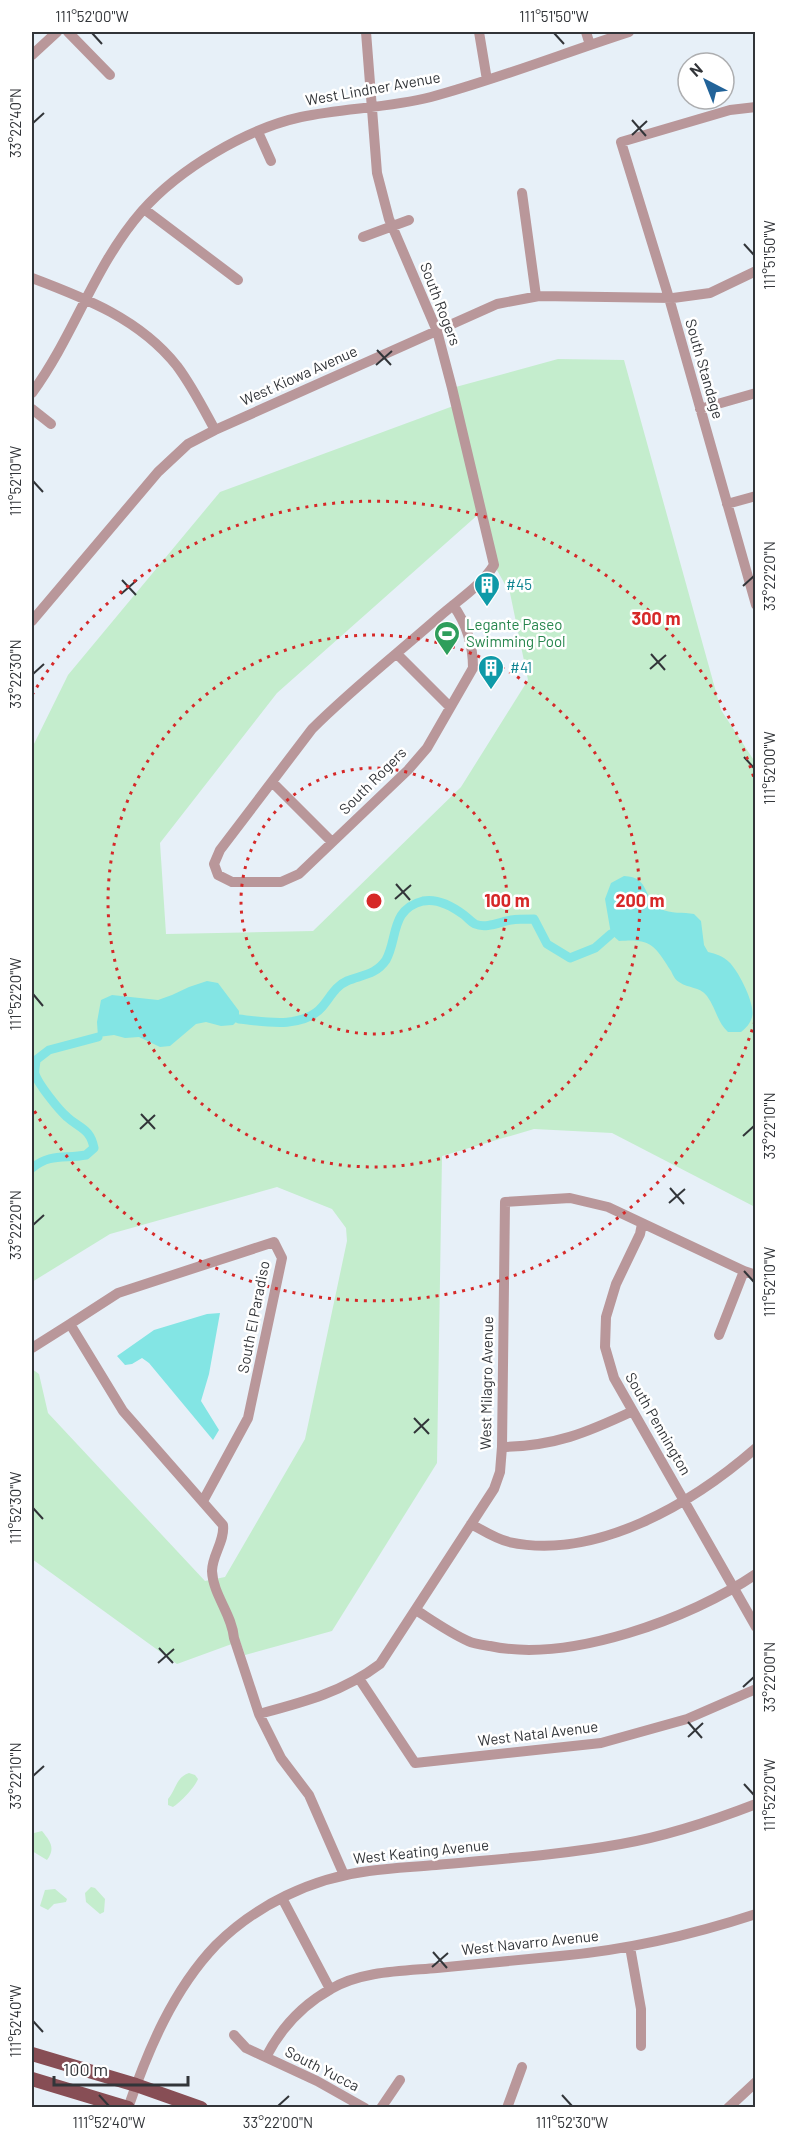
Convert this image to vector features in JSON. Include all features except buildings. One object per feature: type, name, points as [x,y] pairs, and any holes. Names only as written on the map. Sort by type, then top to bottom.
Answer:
[{"type":"main road","points":[[32,2054],[136,2085],[201,2108]]},
{"type":"main road","points":[[32,2079],[128,2108]]},
{"type":"street","points":[[32,55],[57,32]]},
{"type":"street","points":[[68,32],[110,75]]},
{"type":"street","name":"South Rogers","points":[[366,32],[377,173],[392,225],[437,331],[453,388],[494,566],[487,576],[453,605],[312,729],[220,850],[214,864],[218,875],[232,882],[281,882],[299,874],[408,770],[427,748],[473,668],[473,655],[463,619],[453,605]]},
{"type":"street","points":[[479,32],[487,80]]},
{"type":"street","points":[[586,32],[590,45]]},
{"type":"street","name":"West Lindner Avenue","points":[[32,393],[52,364],[115,246],[144,209],[172,183],[213,153],[258,132],[298,118],[429,97],[629,32]]},
{"type":"street","name":"South Standage","points":[[756,107],[730,110],[621,142],[669,298],[756,605]]},
{"type":"street","points":[[258,132],[271,161]]},
{"type":"street","points":[[522,193],[536,296]]},
{"type":"street","points":[[144,209],[238,280]]},
{"type":"street","points":[[363,237],[409,220]]},
{"type":"street","name":"West Kiowa Avenue","points":[[32,621],[158,471],[188,444],[215,430],[497,304],[536,296],[669,298],[710,293],[756,271]]},
{"type":"street","points":[[32,278],[86,298],[119,316],[151,341],[176,364],[196,393],[215,430]]},
{"type":"street","points":[[700,409],[756,393]]},
{"type":"street","points":[[32,409],[51,424]]},
{"type":"street","points":[[727,504],[756,496]]},
{"type":"street","points":[[397,654],[450,707]]},
{"type":"street","points":[[272,782],[332,842]]},
{"type":"street","name":"West Milagro Avenue","points":[[259,1714],[339,1690],[360,1680],[380,1664],[494,1489],[500,1472],[502,1447],[505,1202],[570,1198],[608,1207],[756,1275]]},
{"type":"street","name":"South Pennington","points":[[642,1224],[640,1234],[616,1284],[606,1317],[605,1347],[614,1378],[756,1627]]},
{"type":"street","name":"South El Paradiso","points":[[32,1348],[118,1293],[274,1242],[282,1258],[248,1418],[203,1501]]},
{"type":"street","points":[[718,1335],[744,1271]]},
{"type":"street","points":[[70,1324],[123,1411],[223,1526],[212,1573],[226,1628],[234,1638],[259,1714],[281,1758],[309,1795],[344,1875]]},
{"type":"street","points":[[502,1447],[552,1443],[593,1430],[633,1411]]},
{"type":"street","points":[[471,1524],[507,1542],[544,1546],[589,1540],[639,1523],[685,1501],[725,1474],[756,1448]]},
{"type":"street","points":[[416,1610],[468,1642],[509,1650],[551,1649],[602,1640],[667,1621],[734,1589],[756,1574]]},
{"type":"street","name":"West Natal Avenue","points":[[360,1680],[416,1763],[601,1743],[687,1719],[756,1689]]},
{"type":"street","name":"West Keating Avenue","points":[[128,2108],[168,2012],[200,1964],[243,1922],[282,1898],[344,1875],[369,1871],[545,1854],[621,1844],[700,1824],[756,1804]]},
{"type":"street","points":[[282,1898],[330,1989]]},
{"type":"street","name":"West Navarro Avenue","points":[[266,2057],[279,2035],[299,2010],[330,1989],[361,1977],[630,1947],[687,1935],[756,1914]]},
{"type":"street","points":[[630,1947],[641,2009],[641,2046]]},
{"type":"street","name":"South Yucca","points":[[234,2035],[246,2048],[317,2081],[365,2108]]},
{"type":"street","points":[[507,2108],[522,2067]]},
{"type":"street","points":[[381,2108],[400,2080]]},
{"type":"street","points":[[728,2108],[756,2082]]},
{"type":"green space","points":[[558,359],[624,360],[721,710],[755,762],[755,1207],[612,1133],[534,1129],[442,1156],[437,1463],[332,1631],[245,1655],[240,1641],[177,1664],[32,1559],[32,1369],[39,1374],[48,1413],[205,1581],[225,1577],[305,1439],[347,1241],[346,1228],[332,1209],[277,1187],[110,1234],[32,1282],[32,748],[68,675],[220,492],[456,405],[452,388]],"holes":[[[481,512],[494,565],[510,593],[528,680],[461,787],[313,931],[166,934],[160,843],[277,693]]]},
{"type":"green space","points":[[189,1773],[198,1779],[176,1805],[173,1807],[168,1805],[168,1799],[179,1781]]},
{"type":"green space","points":[[42,1831],[51,1848],[47,1860],[32,1851],[32,1836]]},
{"type":"green space","points":[[91,1887],[95,1888],[105,1899],[104,1912],[100,1914],[86,1902],[85,1893]]},
{"type":"green space","points":[[55,1889],[67,1899],[66,1902],[54,1904],[48,1910],[40,1906],[45,1890]]},
{"type":"water","points":[[624,876],[638,880],[661,909],[694,914],[701,921],[704,945],[708,952],[722,957],[733,966],[749,996],[752,1017],[748,1026],[741,1032],[728,1032],[721,1024],[707,996],[676,980],[661,955],[651,946],[639,941],[619,941],[611,934],[605,899],[611,883]]},
{"type":"water","points":[[207,981],[218,983],[239,1011],[239,1019],[233,1025],[221,1026],[206,1022],[196,1024],[170,1046],[160,1047],[139,1037],[125,1038],[114,1035],[98,1037],[97,1022],[101,1000],[112,995],[158,1000]]},
{"type":"water","points":[[220,1313],[209,1374],[201,1401],[219,1430],[213,1440],[149,1363],[142,1358],[125,1365],[117,1356],[154,1330],[207,1314]]},
{"type":"waterway","points":[[239,1019],[283,1022],[305,1019],[314,1014],[343,983],[373,972],[382,965],[390,952],[400,918],[412,905],[423,901],[445,903],[479,925],[534,919],[547,944],[570,958],[595,948],[611,934]]},
{"type":"waterway","points":[[32,1168],[51,1158],[86,1155],[94,1148],[90,1136],[67,1117],[49,1097],[35,1071],[36,1060],[49,1050],[98,1037]]},
{"type":"place","name":"#45","points":[[487,608]]},
{"type":"place","name":"Legante Paseo Swimming Pool","points":[[447,657]]},
{"type":"place","name":"#41","points":[[491,691]]}]
